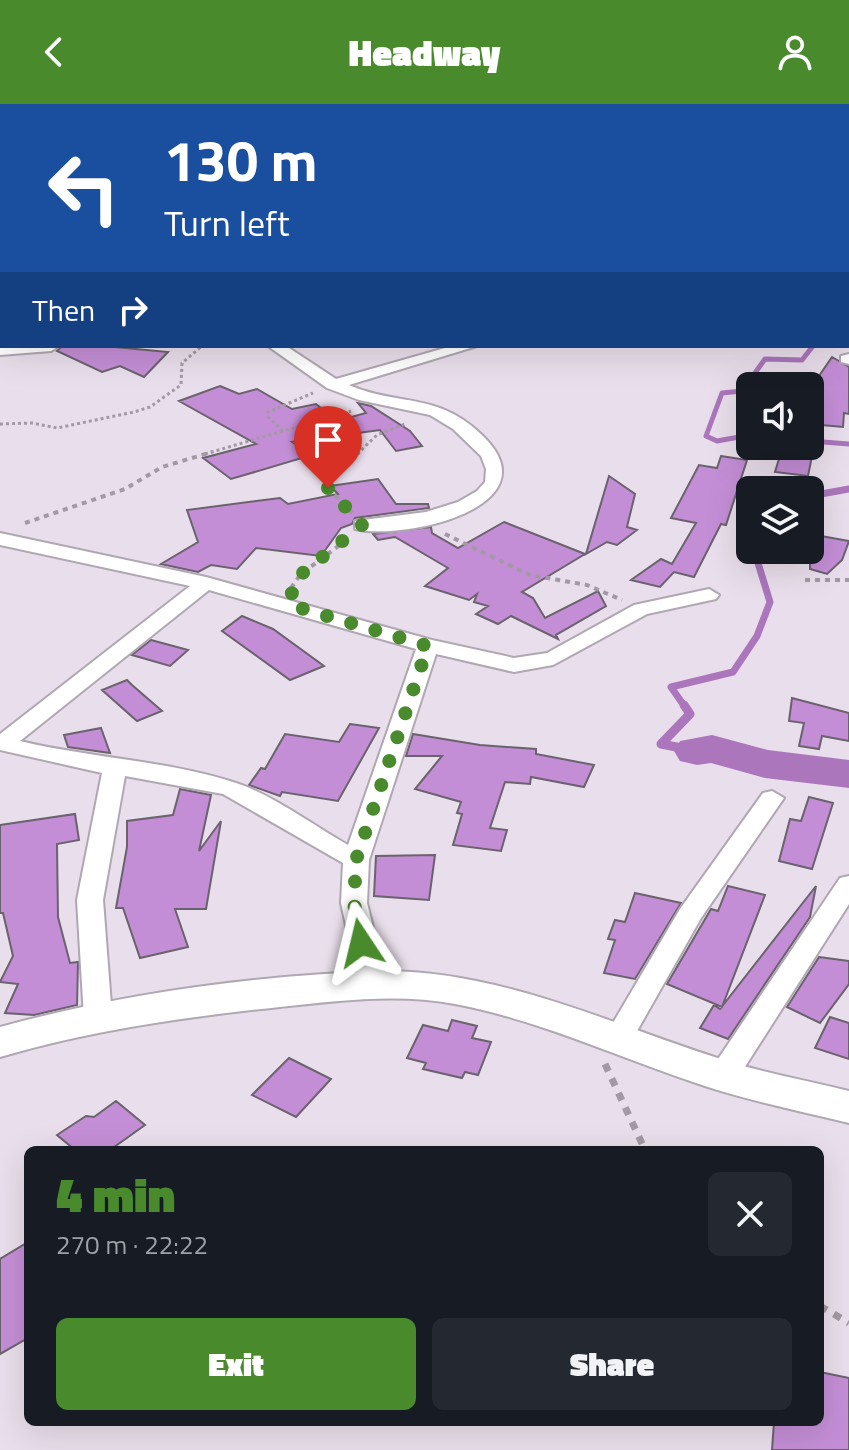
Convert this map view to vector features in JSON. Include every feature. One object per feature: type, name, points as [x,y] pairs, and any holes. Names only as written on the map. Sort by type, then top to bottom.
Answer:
[{"type":"street","points":[[0,350],[26,348]]},
{"type":"street","points":[[279,348],[333,385],[384,401],[423,406],[486,448],[498,465],[497,478],[485,493],[461,506],[417,520],[362,525]]},
{"type":"street","points":[[333,385],[462,348]]},
{"type":"street","points":[[7,531],[290,605],[483,661],[534,664],[553,659],[641,609],[709,595]]},
{"type":"street","points":[[2,743],[206,583]]},
{"type":"street","points":[[373,984],[354,903],[356,860],[428,646]]},
{"type":"street","points":[[2,743],[48,756],[206,781],[232,789],[356,860]]},
{"type":"street","points":[[98,1018],[90,900],[115,768]]},
{"type":"street","points":[[604,1035],[707,884],[772,798]]},
{"type":"street","points":[[723,1076],[849,884]]},
{"type":"street","points":[[0,1042],[98,1018],[194,1002],[373,984],[451,989],[523,1006],[723,1076],[849,1107]]},
{"type":"path","points":[[0,424],[32,423],[57,428],[150,407],[181,385],[182,363],[200,348]]},
{"type":"path","points":[[284,431],[268,417],[268,412],[333,385]]},
{"type":"path","points":[[7,531],[125,489],[162,467],[384,401]]},
{"type":"path","points":[[290,605],[294,580],[362,525],[328,488],[331,480],[387,429],[444,418]]},
{"type":"path","points":[[417,520],[530,575],[587,585],[641,609]]},
{"type":"path","points":[[805,580],[849,580]]},
{"type":"path","points":[[604,1035],[644,1146]]},
{"type":"path","points":[[824,1308],[849,1323]]},
{"type":"building","points":[[60,348],[125,348],[168,352],[144,377],[120,366],[102,372],[57,351]]},
{"type":"building","points":[[832,357],[849,367],[849,414],[844,413],[843,427],[824,425],[822,372]]},
{"type":"building","points":[[220,386],[239,394],[257,389],[292,409],[316,404],[337,421],[366,413],[358,403],[371,406],[410,431],[422,446],[396,451],[380,430],[292,442],[312,455],[231,479],[203,458],[256,444],[179,401]]},
{"type":"building","points":[[721,456],[747,460],[742,476],[736,476],[736,494],[726,525],[721,524],[694,577],[674,572],[660,587],[631,580],[661,559],[672,564],[696,523],[671,518],[699,465],[717,468]]},
{"type":"building","points":[[779,460],[811,460],[808,476],[775,472]]},
{"type":"building","points":[[609,476],[635,494],[627,527],[637,530],[617,545],[607,542],[586,554]]},
{"type":"building","points":[[378,479],[396,504],[428,504],[429,508],[355,518],[352,524],[341,528],[321,556],[256,548],[237,569],[211,565],[198,572],[161,564],[198,542],[187,510],[280,498],[288,504],[338,494],[330,486]]},
{"type":"building","points":[[504,522],[585,554],[522,592],[533,598],[545,618],[598,591],[606,606],[556,635],[558,639],[511,616],[498,624],[476,614],[488,606],[474,602],[477,594],[469,600],[425,586],[448,568],[395,537],[378,540],[373,534],[431,527],[432,533],[458,548]]},
{"type":"building","points":[[824,537],[849,541],[842,560],[827,574],[810,569],[810,564],[824,564]]},
{"type":"building","points":[[242,616],[273,629],[324,666],[290,680],[222,631]]},
{"type":"building","points":[[151,640],[188,650],[170,666],[132,655]]},
{"type":"building","points":[[127,680],[162,711],[137,721],[102,690]]},
{"type":"building","points":[[792,698],[849,713],[849,741],[822,736],[819,749],[799,746],[804,723],[789,721]]},
{"type":"building","points":[[350,724],[379,728],[338,801],[282,792],[280,796],[249,785],[261,768],[265,769],[285,734],[339,742]]},
{"type":"building","points":[[101,728],[110,753],[68,747],[64,735]]},
{"type":"building","points":[[413,734],[480,745],[536,749],[536,754],[594,765],[584,787],[531,777],[530,784],[505,782],[490,828],[507,830],[501,851],[453,845],[462,814],[457,813],[461,802],[415,789],[442,756],[406,756]]},
{"type":"building","points":[[180,789],[211,795],[199,851],[221,821],[206,909],[175,909],[188,947],[140,958],[123,908],[116,908],[127,847],[127,821],[173,815]]},
{"type":"building","points":[[809,797],[833,803],[812,869],[779,861],[790,819],[801,821]]},
{"type":"building","points":[[75,814],[79,840],[57,844],[58,917],[70,963],[78,962],[77,1005],[34,1015],[5,1013],[18,984],[0,982],[13,956],[3,913],[0,913],[0,825]]},
{"type":"building","points":[[435,855],[429,900],[374,896],[376,856]]},
{"type":"building","points":[[728,886],[765,895],[722,1007],[667,984],[711,909],[718,911]]},
{"type":"building","points":[[816,886],[810,917],[728,1039],[700,1028],[714,1005],[720,1009]]},
{"type":"building","points":[[635,893],[681,903],[635,979],[604,973],[615,940],[608,939],[615,920],[625,922]]},
{"type":"building","points":[[819,957],[849,961],[849,984],[820,1023],[787,1007]]},
{"type":"building","points":[[830,1017],[849,1023],[849,1059],[815,1048]]},
{"type":"building","points":[[452,1020],[477,1026],[472,1038],[491,1042],[478,1075],[465,1072],[462,1078],[423,1069],[426,1063],[407,1058],[423,1025],[448,1031]]},
{"type":"building","points":[[289,1058],[331,1079],[296,1117],[252,1095]]},
{"type":"building","points":[[116,1101],[145,1125],[116,1146],[70,1146],[57,1135],[86,1116],[94,1117]]},
{"type":"building","points":[[24,1244],[24,1340],[0,1354],[0,1259]]},
{"type":"building","points":[[824,1373],[849,1378],[849,1450],[772,1450],[774,1426],[824,1426]]},
{"type":"waterway","points":[[756,372],[765,359],[802,360],[811,348]]},
{"type":"waterway","points":[[736,392],[722,393],[706,436],[717,441],[736,438]]},
{"type":"waterway","points":[[824,442],[849,444]]},
{"type":"waterway","points":[[824,493],[849,489]]},
{"type":"waterway","points":[[685,707],[671,687],[733,672],[757,636],[770,602],[758,564]]},
{"type":"waterway","points":[[684,705],[690,714],[661,744],[697,751]]},
{"type":"waterway","points":[[697,751],[712,749],[765,764],[849,774]]},
{"type":"route","points":[[328,488],[362,525],[294,580],[290,605],[428,646],[356,860],[354,903],[361,943]]}]
